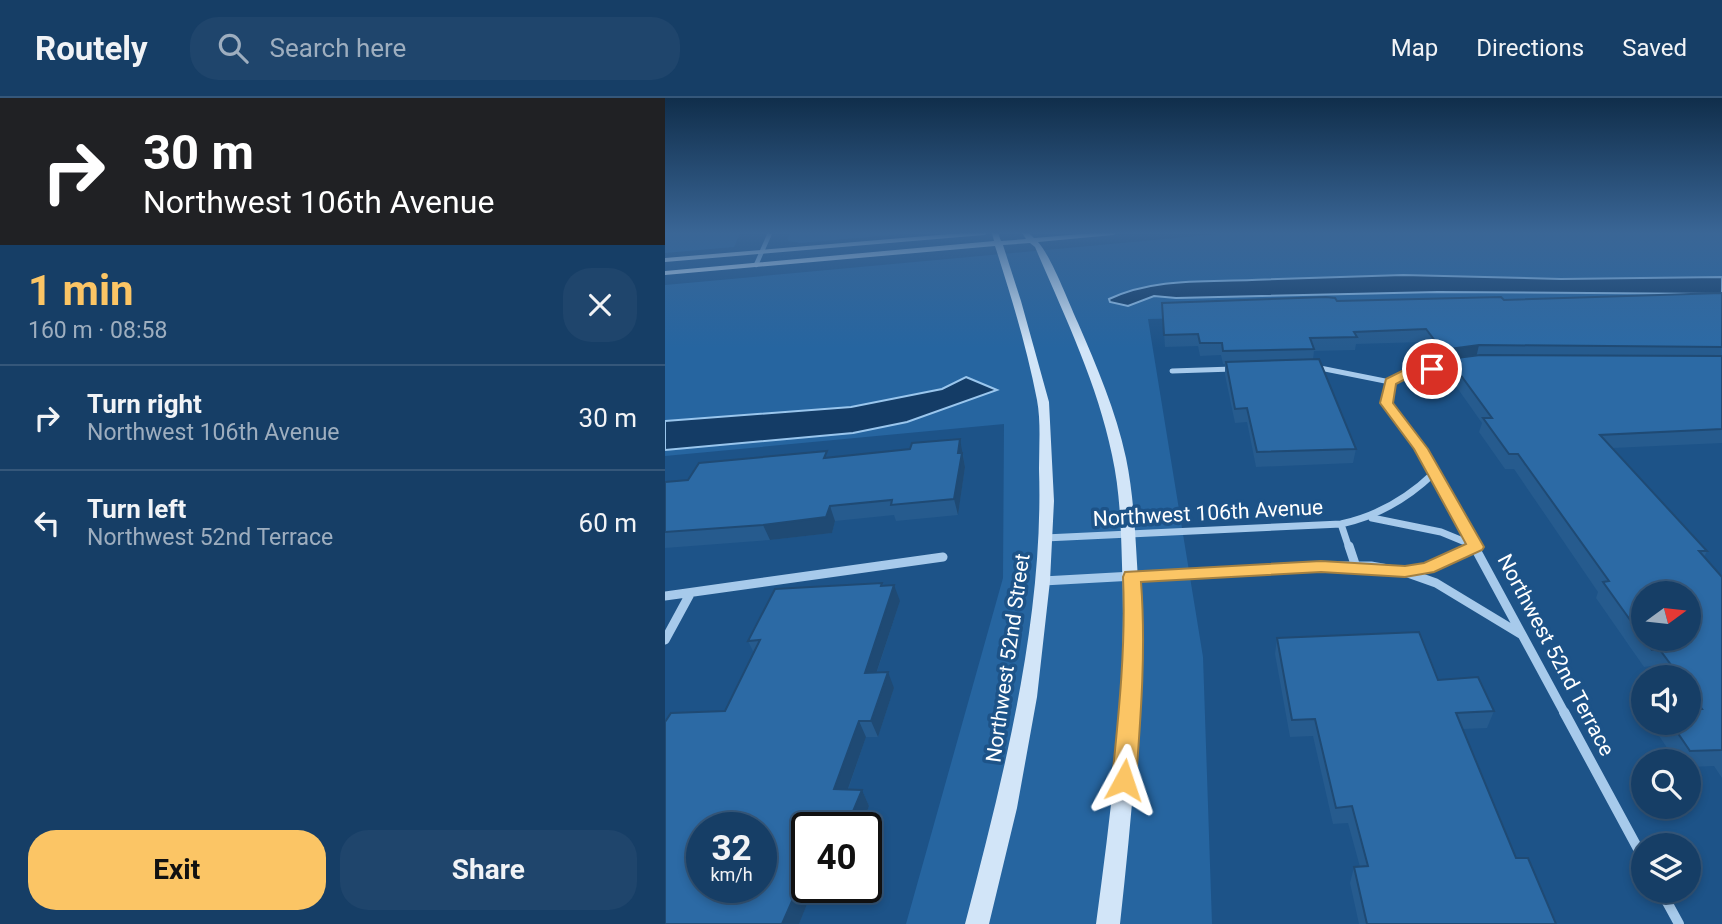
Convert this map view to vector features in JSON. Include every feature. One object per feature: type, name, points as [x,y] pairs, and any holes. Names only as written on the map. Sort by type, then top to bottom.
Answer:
[{"type":"street","name":"Northwest 52nd Street","points":[[977,924],[1006,808],[1025,709],[1045,538],[1047,455],[1043,402],[1006,272]]},
{"type":"street","points":[[1049,272],[1104,401],[1117,444],[1128,534],[1134,614],[1131,699],[1108,924]]},
{"type":"street","points":[[1304,367],[1317,367],[1390,382],[1410,372],[1463,365]]},
{"type":"street","points":[[1172,371],[1238,369]]},
{"type":"street","name":"Northwest 52nd Terrace","points":[[1390,382],[1387,403],[1421,449],[1631,837]]},
{"type":"street","name":"Northwest 106th Avenue","points":[[1045,538],[1341,524],[1371,518],[1420,487],[1434,473]]},
{"type":"street","name":"Northwest 106th Avenue","points":[[1371,518],[1441,532],[1476,547]]},
{"type":"street","points":[[1341,524],[1356,567]]},
{"type":"street","points":[[1042,581],[1321,566],[1405,572],[1428,568],[1476,547]]},
{"type":"street","points":[[665,596],[943,557]]},
{"type":"street","points":[[1405,572],[1469,601],[1522,635]]},
{"type":"street","points":[[665,640],[690,594]]},
{"type":"street","points":[[1668,903],[1679,924]]},
{"type":"shaded area","points":[[811,272],[1722,272],[1722,305],[1148,319],[1203,657],[1212,924],[906,924],[1003,578],[1004,424],[665,456],[665,285]]},
{"type":"shaded area","points":[[1403,275],[1561,279],[1722,277],[1722,294],[1438,292],[1176,298],[1154,296],[1128,306],[1110,302],[1109,299],[1143,287],[1179,282]]},
{"type":"shaded area","points":[[966,377],[997,390],[907,422],[853,433],[665,450],[665,421],[851,407],[942,389]]},
{"type":"building","points":[[1722,293],[1722,347],[1479,345],[1442,350],[1426,329],[1354,332],[1357,337],[1310,338],[1314,349],[1223,351],[1222,343],[1200,343],[1198,334],[1164,335],[1162,303],[1326,297],[1335,298],[1337,301],[1501,297],[1504,300]]},
{"type":"building","points":[[1480,355],[1722,356],[1722,429],[1600,435],[1707,551],[1699,551],[1722,577],[1722,750],[1689,749],[1679,735],[1701,735],[1701,665],[1671,665],[1661,651],[1701,651],[1701,581],[1631,581],[1631,621],[1603,582],[1609,581],[1518,454],[1509,454],[1483,418],[1492,418],[1449,359]]},
{"type":"building","points":[[1319,359],[1356,449],[1257,452],[1247,408],[1235,409],[1226,362]]},
{"type":"building","points":[[960,439],[958,453],[962,453],[954,499],[891,505],[892,500],[830,506],[826,517],[763,525],[665,532],[665,482],[688,480],[699,463],[827,451],[824,458],[910,449],[912,443]]},
{"type":"building","points":[[882,583],[881,586],[894,585],[865,673],[888,672],[871,721],[859,721],[834,789],[862,790],[853,812],[791,812],[791,903],[782,924],[665,924],[665,722],[671,713],[725,711],[760,640],[748,641],[775,589]]},
{"type":"building","points":[[1419,632],[1438,680],[1478,677],[1494,711],[1456,713],[1516,858],[1528,858],[1556,924],[1367,924],[1354,867],[1368,866],[1352,806],[1336,808],[1315,719],[1292,720],[1277,638]]},
{"type":"route","points":[[1124,780],[1131,699],[1134,614],[1131,577],[1321,566],[1380,568],[1405,572],[1428,568],[1476,547],[1421,449],[1387,403],[1390,382],[1410,372],[1432,369]]}]
